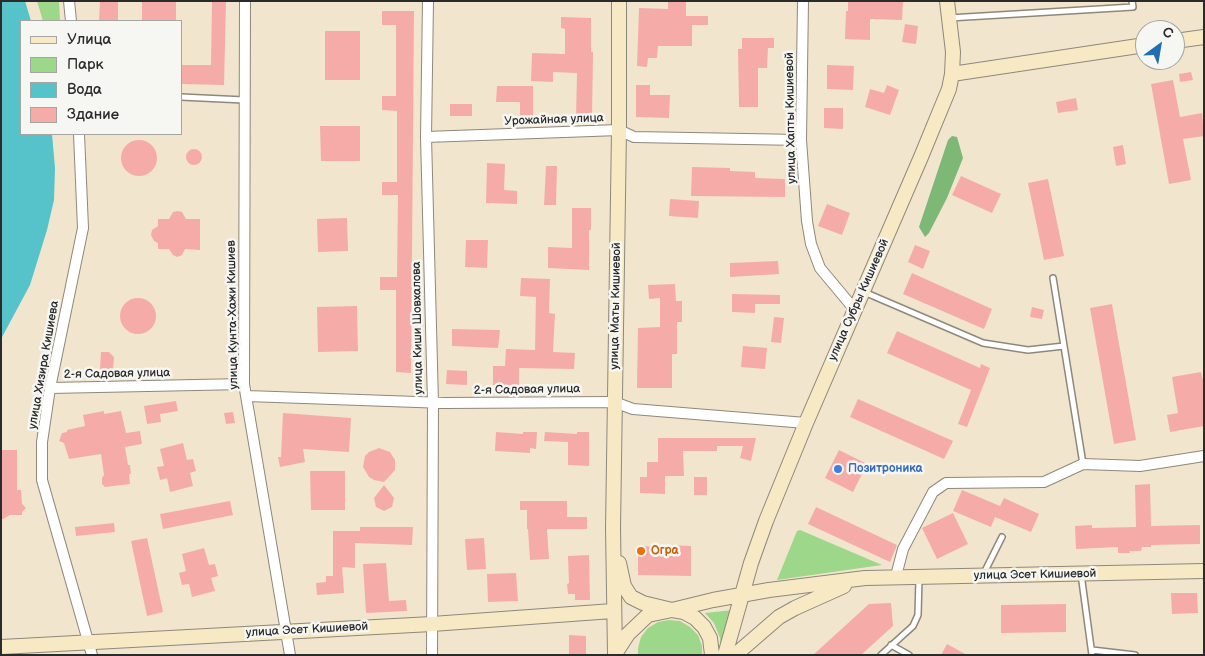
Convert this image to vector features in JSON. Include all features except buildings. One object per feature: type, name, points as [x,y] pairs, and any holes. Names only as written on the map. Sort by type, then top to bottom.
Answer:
[{"type":"main road","name":"улица Маты Кишиевой","points":[[615,654],[613,528],[619,1]]},
{"type":"main road","name":"улица Субры Кишиевой","points":[[725,655],[751,563],[766,521],[806,423],[941,110],[952,74],[953,52],[947,1]]},
{"type":"main road","points":[[1185,40],[1204,37]]},
{"type":"main road","points":[[952,74],[1135,47]]},
{"type":"main road","points":[[613,528],[619,552],[620,571],[624,586],[631,597],[643,603],[684,612],[695,618],[704,627],[710,638],[712,655]]},
{"type":"main road","name":"улица Эсет Кишиевой","points":[[865,578],[1204,572]]},
{"type":"main road","points":[[615,654],[628,634],[648,615],[742,595],[865,578]]},
{"type":"main road","points":[[735,655],[795,608],[825,593],[865,578]]},
{"type":"main road","name":"улица Эсет Кишиевой","points":[[1,647],[91,648],[285,631],[432,624],[613,611]]},
{"type":"street","points":[[69,1],[70,20]]},
{"type":"street","name":"улица Кунта-Хажи Кишиев","points":[[246,1],[244,384],[290,655]]},
{"type":"street","name":"улица Киши Шовхалова","points":[[428,1],[426,137],[433,403],[432,655]]},
{"type":"street","name":"улица Хапты Кишиевой","points":[[803,1],[801,140],[807,221],[811,244],[820,268],[855,310]]},
{"type":"street","name":"Урожайная улица","points":[[426,137],[619,130],[634,137],[801,140]]},
{"type":"street","name":"улица Хизира Кишиева","points":[[79,135],[83,228],[50,388],[42,442],[42,480],[91,648]]},
{"type":"street","name":"2-я Садовая улица","points":[[50,388],[244,384]]},
{"type":"street","name":"2-я Садовая улица","points":[[247,396],[433,403],[614,402],[633,409],[806,423]]},
{"type":"street","points":[[896,576],[903,549],[933,492],[946,483],[1044,482],[1083,464],[1140,466],[1204,456]]},
{"type":"lane","points":[[949,18],[1132,7],[1132,1]]},
{"type":"lane","points":[[182,97],[245,100]]},
{"type":"lane","points":[[1053,278],[1083,464]]},
{"type":"lane","points":[[863,292],[983,343],[1028,350],[1064,346]]},
{"type":"lane","points":[[983,576],[1002,537]]},
{"type":"lane","points":[[1081,574],[1092,653],[1135,655]]},
{"type":"lane","points":[[880,655],[913,626],[918,615],[919,576]]},
{"type":"lane","points":[[891,645],[909,655]]},
{"type":"green space","points":[[37,1],[59,1],[60,20],[43,20]]},
{"type":"green space","points":[[952,136],[957,137],[963,158],[947,198],[929,233],[925,237],[919,227],[948,140]]},
{"type":"green space","points":[[800,530],[882,565],[777,580],[797,531]]},
{"type":"green space","points":[[733,610],[721,650],[720,638],[714,623],[705,613]]},
{"type":"green space","points":[[680,621],[698,635],[702,646],[702,655],[638,655],[641,637],[648,628],[658,622]]},
{"type":"water","points":[[1,1],[25,1],[31,20],[20,20],[20,135],[52,135],[55,168],[54,200],[30,285],[1,339]]},
{"type":"place","name":"Позитроника","points":[[838,469]]},
{"type":"place","name":"Огра","points":[[641,551]]}]
